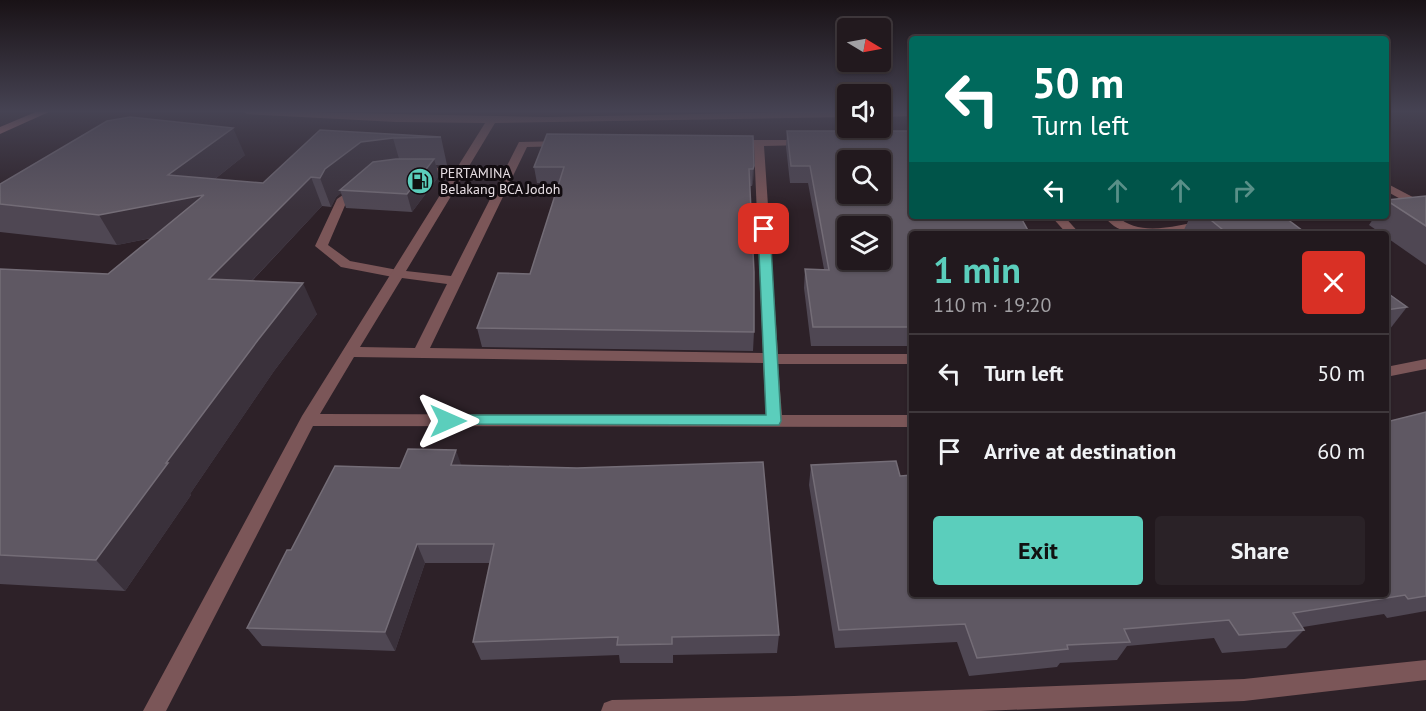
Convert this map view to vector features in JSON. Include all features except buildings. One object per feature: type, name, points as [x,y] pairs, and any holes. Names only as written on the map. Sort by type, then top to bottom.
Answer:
[{"type":"street","points":[[154,711],[308,420],[478,144]]},
{"type":"street","points":[[420,353],[523,144]]},
{"type":"street","points":[[759,144],[774,421]]},
{"type":"street","points":[[401,171],[461,171]]},
{"type":"street","points":[[367,181],[341,201],[321,246],[346,264],[398,274],[455,281]]},
{"type":"street","points":[[1389,188],[1426,210]]},
{"type":"street","points":[[1389,202],[1409,200]]},
{"type":"street","points":[[1060,219],[1071,231]]},
{"type":"street","points":[[1113,219],[1121,226],[1137,231],[1218,223]]},
{"type":"street","points":[[350,352],[909,359]]},
{"type":"street","points":[[1389,371],[1426,364]]},
{"type":"street","points":[[308,420],[909,421]]},
{"type":"street","points":[[612,711],[794,707],[1244,690],[1426,670]]},
{"type":"place","name":"PERTAMINA Belakang BCA Jodoh","points":[[420,181]]},
{"type":"route","points":[[448,421],[774,421],[764,229]]}]
